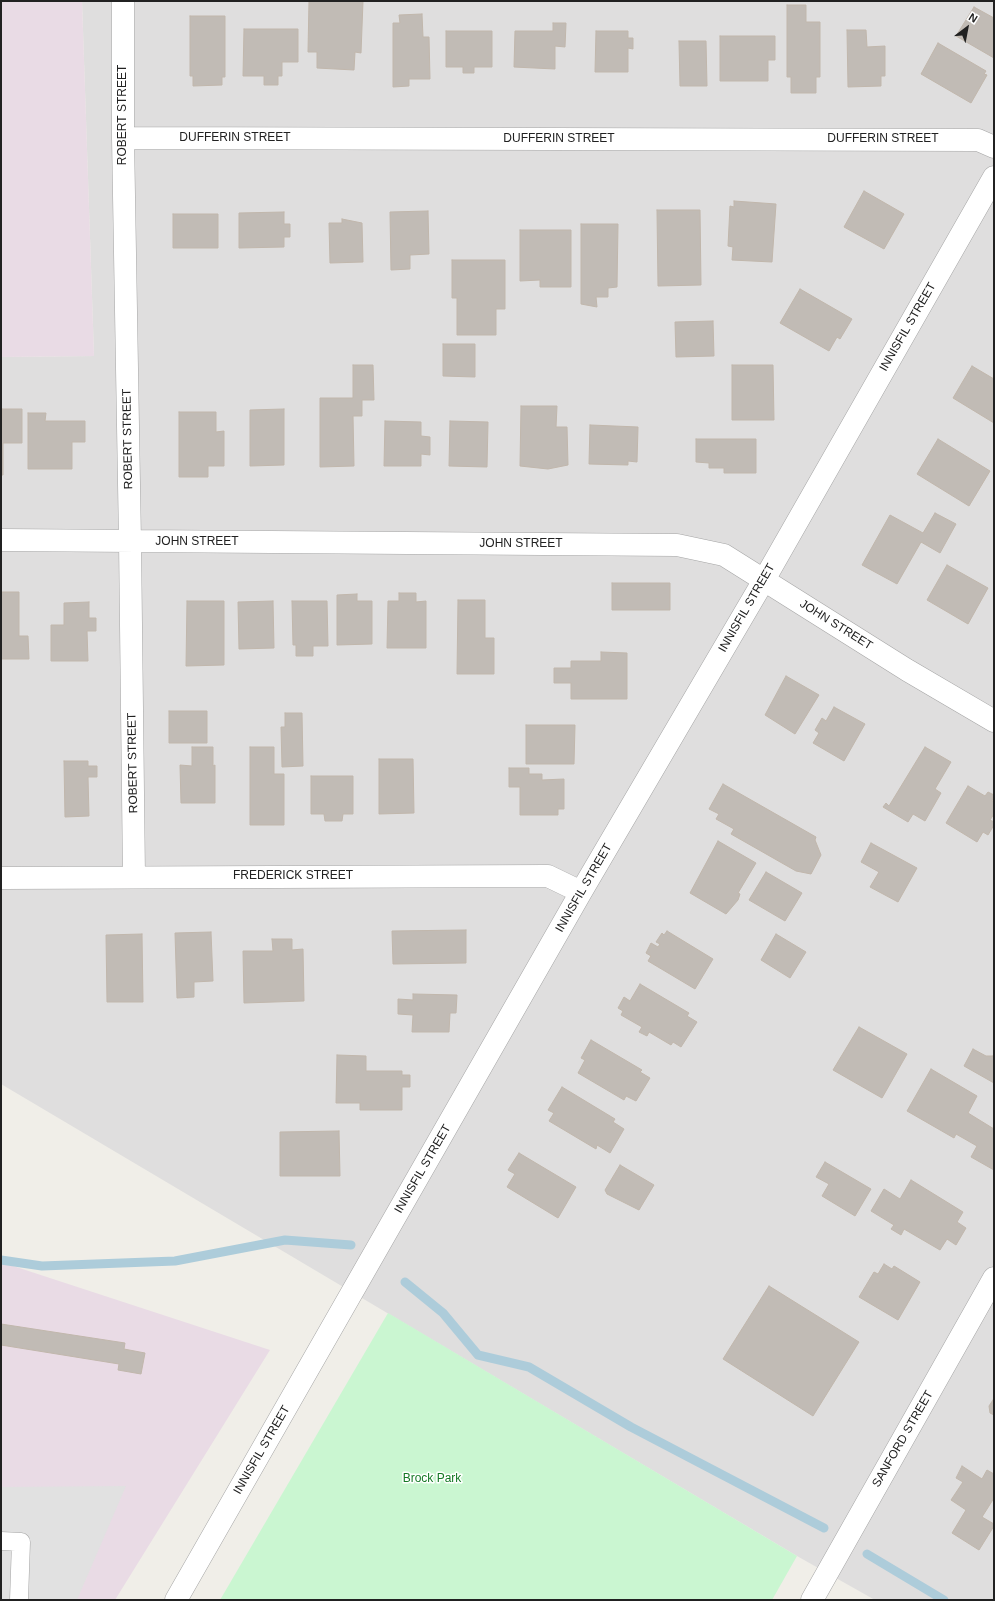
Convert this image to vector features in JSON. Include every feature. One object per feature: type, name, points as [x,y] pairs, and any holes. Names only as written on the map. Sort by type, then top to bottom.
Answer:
[{"type":"street","name":"ROBERT STREET","points":[[123,1],[123,138],[134,877]]},
{"type":"street","name":"DUFFERIN STREET","points":[[123,138],[978,140],[994,147]]},
{"type":"street","name":"INNISFIL STREET","points":[[176,1600],[581,892],[764,580],[994,177]]},
{"type":"street","name":"JOHN STREET","points":[[1,540],[677,545],[724,555],[907,670],[994,721]]},
{"type":"street","name":"FREDERICK STREET","points":[[1,878],[548,876],[581,892]]},
{"type":"street","name":"SANFORD STREET","points":[[812,1600],[994,1278]]},
{"type":"lane","points":[[1,1541],[20,1542],[19,1600]]},
{"type":"shaded area","points":[[1,1],[82,1],[94,356],[1,357]]},
{"type":"shaded area","points":[[82,1],[994,1],[994,1600],[875,1600],[797,1556],[1,1084],[1,357],[94,356]]},
{"type":"shaded area","points":[[1,1262],[270,1350],[115,1600],[1,1600]]},
{"type":"shaded area","points":[[126,1486],[77,1600],[1,1600],[1,1487]]},
{"type":"green space","name":"Brock Park","points":[[388,1313],[797,1556],[772,1600],[220,1600]]},
{"type":"building","points":[[309,1],[363,1],[361,53],[355,52],[354,70],[317,68],[317,52],[308,52]]},
{"type":"building","points":[[787,5],[806,5],[806,22],[820,22],[820,77],[816,77],[816,93],[791,93],[791,77],[787,77]]},
{"type":"building","points":[[974,7],[994,18],[994,58],[956,36]]},
{"type":"building","points":[[422,14],[423,37],[429,37],[430,79],[409,79],[409,86],[393,87],[393,23],[400,23],[399,15]]},
{"type":"building","points":[[190,16],[225,16],[225,77],[222,77],[222,85],[193,86],[193,76],[190,76]]},
{"type":"building","points":[[553,23],[566,23],[565,47],[555,46],[555,69],[514,67],[515,31],[553,31]]},
{"type":"building","points":[[244,29],[298,29],[298,62],[282,62],[282,76],[278,76],[278,85],[264,85],[264,76],[243,76]]},
{"type":"building","points":[[847,30],[866,30],[867,47],[885,46],[885,76],[881,76],[881,86],[848,87]]},
{"type":"building","points":[[446,31],[492,31],[492,67],[474,67],[474,73],[463,73],[463,67],[446,67]]},
{"type":"building","points":[[596,31],[628,31],[628,38],[633,38],[633,49],[628,48],[628,72],[595,72]]},
{"type":"building","points":[[720,36],[775,36],[775,60],[768,60],[768,81],[720,81]]},
{"type":"building","points":[[679,41],[706,41],[707,86],[680,86]]},
{"type":"building","points":[[938,43],[986,71],[984,74],[987,75],[971,103],[921,74]]},
{"type":"building","points":[[864,191],[904,214],[884,249],[844,227]]},
{"type":"building","points":[[734,201],[776,204],[772,262],[732,260],[733,247],[728,246],[730,206],[734,207]]},
{"type":"building","points":[[657,210],[700,210],[701,285],[658,286]]},
{"type":"building","points":[[428,211],[429,254],[410,255],[410,269],[391,270],[390,212]]},
{"type":"building","points":[[284,212],[284,224],[290,224],[290,237],[284,237],[284,247],[239,248],[239,213]]},
{"type":"building","points":[[173,214],[218,214],[218,248],[173,248]]},
{"type":"building","points":[[342,219],[362,223],[363,262],[330,263],[329,223],[342,223]]},
{"type":"building","points":[[581,224],[618,224],[617,287],[608,288],[608,297],[596,297],[597,307],[581,304]]},
{"type":"building","points":[[520,230],[571,230],[571,287],[540,287],[540,280],[520,281]]},
{"type":"building","points":[[452,260],[505,260],[505,309],[496,309],[496,335],[457,335],[457,298],[452,298]]},
{"type":"building","points":[[800,289],[852,319],[840,339],[837,337],[829,351],[780,323]]},
{"type":"building","points":[[713,321],[714,356],[676,357],[675,322]]},
{"type":"building","points":[[443,344],[475,344],[475,377],[443,376]]},
{"type":"building","points":[[353,365],[373,365],[374,400],[362,400],[362,416],[353,416],[354,466],[320,467],[320,398],[353,398]]},
{"type":"building","points":[[732,365],[773,365],[774,420],[732,420]]},
{"type":"building","points":[[972,366],[994,379],[994,423],[953,398]]},
{"type":"building","points":[[521,406],[557,406],[556,427],[567,427],[568,465],[548,469],[520,466]]},
{"type":"building","points":[[2,409],[22,409],[22,443],[3,443],[3,475],[1,475]]},
{"type":"building","points":[[284,409],[284,465],[250,466],[250,410]]},
{"type":"building","points":[[179,412],[216,412],[216,432],[224,431],[224,466],[208,466],[208,477],[179,477]]},
{"type":"building","points":[[28,413],[46,413],[45,421],[85,421],[85,442],[72,442],[72,469],[28,469]]},
{"type":"building","points":[[385,421],[421,422],[421,436],[430,437],[430,455],[421,454],[421,466],[384,466]]},
{"type":"building","points":[[450,421],[488,422],[487,467],[449,466]]},
{"type":"building","points":[[590,425],[638,427],[637,462],[628,461],[628,465],[589,464]]},
{"type":"building","points":[[696,439],[756,439],[756,473],[724,473],[724,468],[709,468],[709,463],[696,462]]},
{"type":"building","points":[[938,439],[990,471],[969,506],[917,474]]},
{"type":"building","points":[[935,513],[956,524],[940,553],[921,542],[897,584],[862,565],[890,515],[923,533]]},
{"type":"building","points":[[947,565],[988,588],[968,624],[927,600]]},
{"type":"building","points":[[612,583],[670,583],[670,610],[612,610]]},
{"type":"building","points":[[1,592],[19,592],[19,636],[28,636],[29,659],[1,659]]},
{"type":"building","points":[[399,593],[416,593],[416,602],[426,601],[426,648],[387,648],[388,601],[399,601]]},
{"type":"building","points":[[357,594],[357,601],[372,601],[372,644],[337,645],[337,595]]},
{"type":"building","points":[[458,600],[485,600],[485,638],[494,638],[494,674],[457,674]]},
{"type":"building","points":[[187,601],[224,601],[224,665],[186,666]]},
{"type":"building","points":[[273,601],[274,648],[239,649],[238,602]]},
{"type":"building","points":[[292,601],[327,601],[328,646],[313,646],[313,656],[296,656],[296,645],[293,645]]},
{"type":"building","points":[[89,602],[89,618],[96,618],[96,631],[87,631],[88,661],[51,661],[51,625],[64,625],[64,603]]},
{"type":"building","points":[[601,652],[627,653],[627,699],[571,699],[571,683],[554,683],[554,668],[571,668],[571,661],[601,661]]},
{"type":"building","points":[[786,676],[819,695],[795,734],[765,715]]},
{"type":"building","points":[[834,707],[865,724],[844,761],[813,743],[819,733],[815,730],[822,718],[826,721]]},
{"type":"building","points":[[169,711],[207,711],[207,743],[169,743]]},
{"type":"building","points":[[285,713],[302,713],[303,766],[282,767],[281,727],[285,727]]},
{"type":"building","points":[[526,725],[575,725],[574,764],[526,764]]},
{"type":"building","points":[[192,747],[213,747],[213,766],[215,765],[215,803],[181,803],[180,765],[192,766]]},
{"type":"building","points":[[250,747],[274,747],[274,774],[284,774],[284,825],[250,825]]},
{"type":"building","points":[[925,747],[951,762],[935,789],[941,793],[925,821],[913,814],[908,822],[883,807],[886,803],[889,806]]},
{"type":"building","points":[[379,759],[413,759],[414,813],[379,814]]},
{"type":"building","points":[[64,761],[88,761],[88,766],[97,766],[97,777],[88,777],[89,816],[65,817]]},
{"type":"building","points":[[509,768],[529,768],[529,774],[542,774],[542,780],[564,779],[564,809],[558,809],[558,815],[520,815],[520,787],[509,787]]},
{"type":"building","points":[[311,776],[353,776],[353,814],[343,814],[342,821],[325,821],[324,814],[311,814]]},
{"type":"building","points":[[723,784],[816,837],[815,840],[821,855],[811,874],[796,871],[731,834],[734,829],[716,819],[719,814],[709,809]]},
{"type":"building","points":[[968,786],[985,796],[988,792],[994,795],[992,801],[994,802],[994,814],[990,820],[994,822],[994,825],[988,835],[983,832],[977,842],[946,823]]},
{"type":"building","points":[[718,841],[756,863],[738,893],[740,894],[738,900],[726,914],[690,893]]},
{"type":"building","points":[[871,843],[917,868],[898,902],[870,887],[879,872],[861,862]]},
{"type":"building","points":[[766,872],[802,893],[785,921],[749,900]]},
{"type":"building","points":[[466,930],[466,963],[393,964],[392,931]]},
{"type":"building","points":[[667,931],[713,959],[695,989],[648,961],[651,956],[646,953],[651,943],[658,947],[660,944],[656,942],[662,933],[664,935]]},
{"type":"building","points":[[211,932],[213,981],[194,982],[194,997],[177,998],[175,933]]},
{"type":"building","points":[[142,934],[143,1002],[107,1002],[106,935]]},
{"type":"building","points":[[776,934],[806,952],[790,978],[761,960]]},
{"type":"building","points":[[272,939],[292,939],[292,950],[303,949],[304,1001],[244,1003],[243,951],[273,951]]},
{"type":"building","points":[[640,984],[689,1013],[687,1016],[697,1022],[681,1047],[673,1042],[671,1045],[649,1032],[647,1036],[639,1032],[642,1027],[621,1015],[623,1011],[618,1008],[624,997],[630,1001]]},
{"type":"building","points":[[413,994],[457,995],[456,1013],[450,1013],[449,1032],[412,1032],[413,1015],[398,1014],[398,999],[413,1000]]},
{"type":"building","points":[[859,1027],[907,1054],[882,1098],[833,1070]]},
{"type":"building","points":[[591,1040],[642,1070],[640,1072],[650,1078],[636,1101],[626,1096],[624,1100],[578,1073],[585,1060],[581,1058]]},
{"type":"building","points":[[973,1049],[986,1056],[993,1056],[994,1054],[994,1083],[964,1066]]},
{"type":"building","points":[[337,1055],[366,1056],[366,1071],[402,1071],[402,1075],[410,1075],[410,1087],[402,1087],[402,1110],[360,1110],[360,1103],[336,1103]]},
{"type":"building","points":[[931,1069],[977,1096],[968,1113],[994,1129],[994,1170],[971,1157],[977,1146],[956,1134],[954,1138],[907,1111]]},
{"type":"building","points":[[562,1087],[615,1119],[613,1122],[624,1129],[610,1153],[597,1145],[596,1149],[549,1121],[554,1113],[548,1110]]},
{"type":"building","points":[[339,1131],[340,1176],[280,1176],[280,1132]]},
{"type":"building","points":[[519,1153],[576,1187],[558,1218],[507,1187],[515,1174],[508,1170]]},
{"type":"building","points":[[825,1162],[871,1189],[855,1216],[822,1196],[829,1184],[816,1177]]},
{"type":"building","points":[[620,1165],[654,1185],[639,1210],[607,1194],[605,1190]]},
{"type":"building","points":[[911,1180],[963,1212],[957,1222],[966,1228],[956,1245],[947,1239],[940,1250],[904,1229],[901,1235],[891,1229],[894,1225],[871,1211],[884,1189],[900,1199]]},
{"type":"building","points":[[884,1264],[892,1269],[894,1266],[920,1282],[898,1320],[859,1297],[874,1272],[878,1274]]},
{"type":"building","points":[[769,1286],[859,1342],[813,1416],[723,1359]]},
{"type":"building","points":[[1,1324],[125,1343],[124,1349],[145,1353],[141,1374],[118,1370],[119,1364],[1,1345]]},
{"type":"building","points":[[993,1400],[994,1415],[990,1413],[989,1406]]},
{"type":"building","points":[[962,1466],[982,1479],[987,1470],[994,1474],[994,1498],[982,1517],[994,1524],[994,1526],[979,1550],[952,1533],[966,1510],[951,1500],[963,1482],[956,1478]]},
{"type":"waterway","points":[[1,1260],[42,1266],[175,1261],[285,1240],[351,1245]]},
{"type":"waterway","points":[[405,1282],[443,1313],[478,1355],[529,1367],[631,1427],[824,1528]]},
{"type":"waterway","points":[[867,1554],[944,1600]]}]
